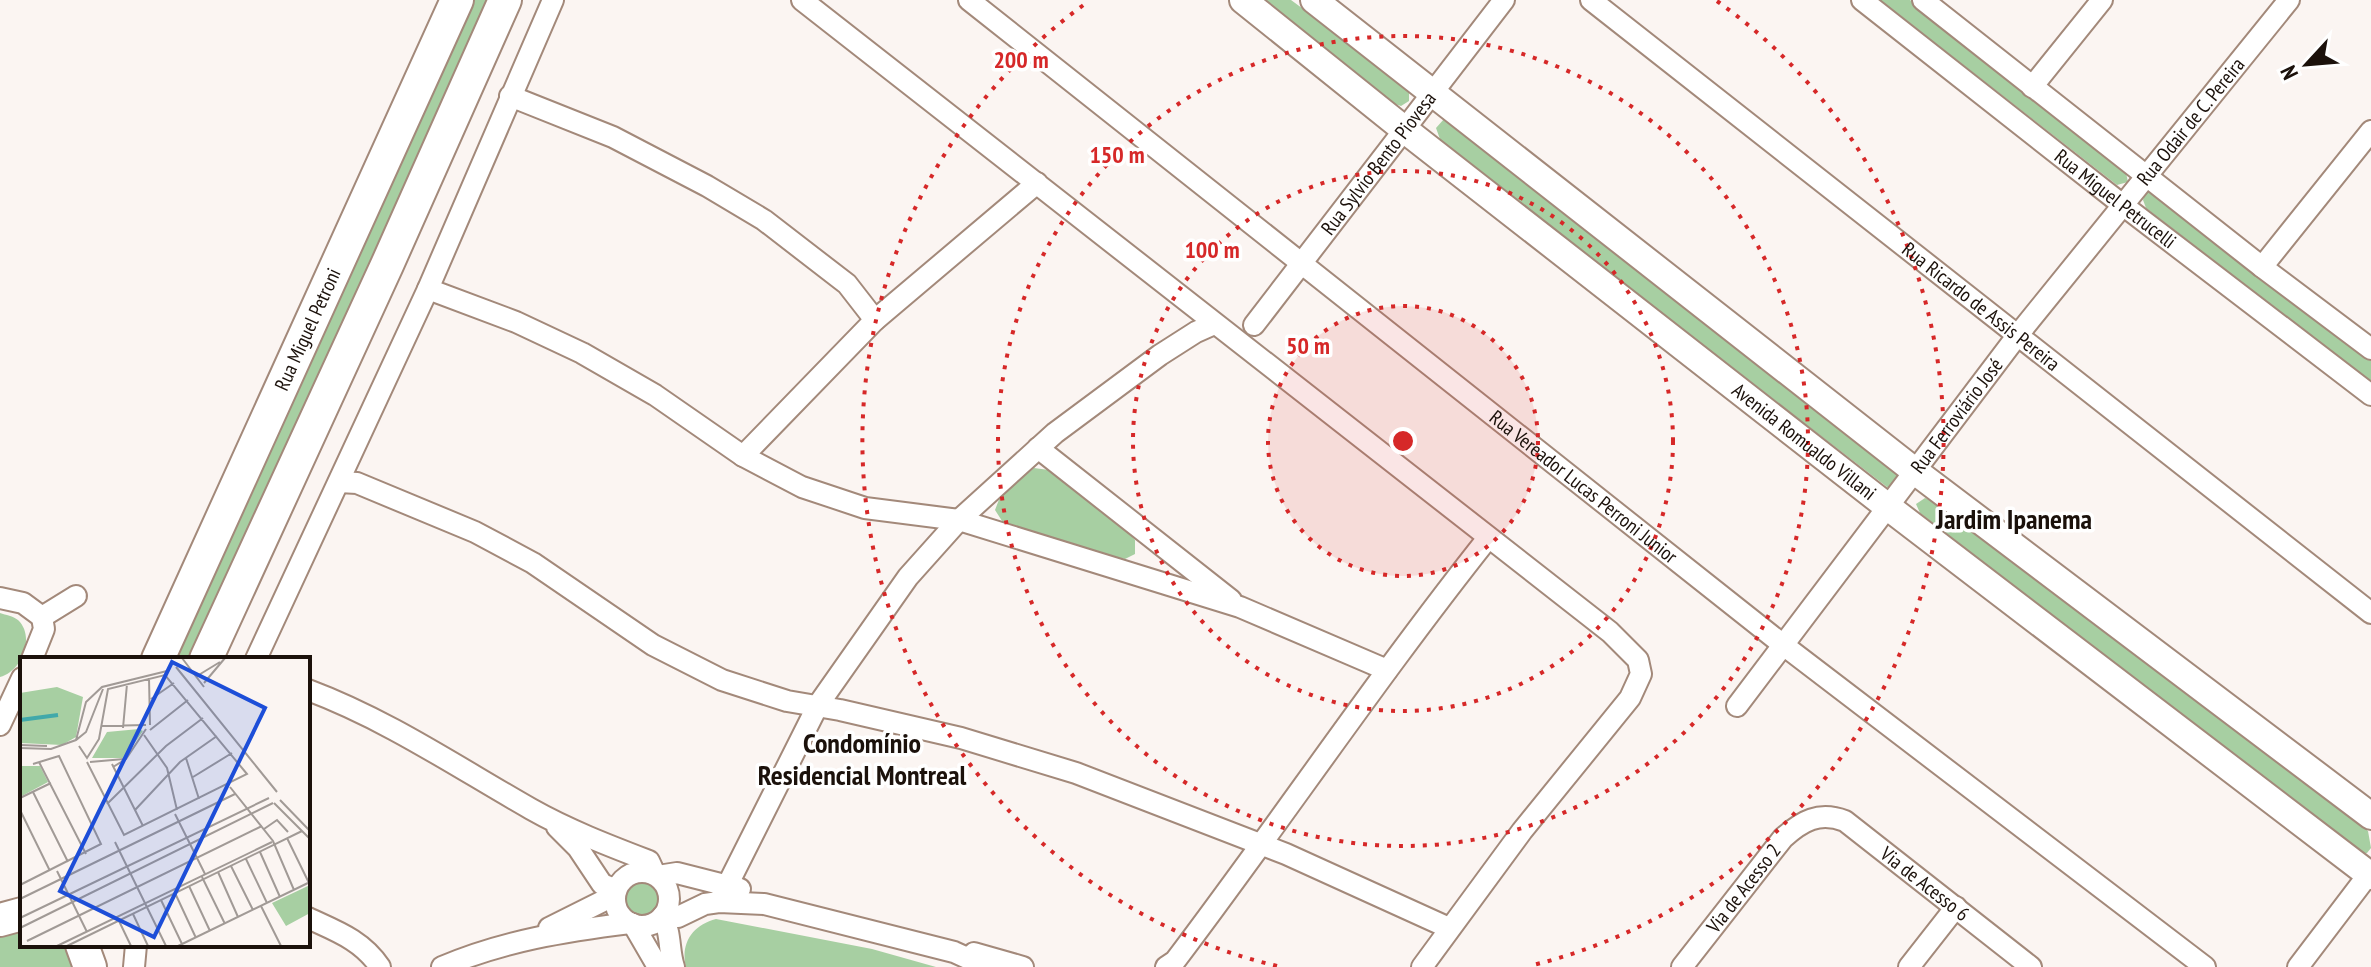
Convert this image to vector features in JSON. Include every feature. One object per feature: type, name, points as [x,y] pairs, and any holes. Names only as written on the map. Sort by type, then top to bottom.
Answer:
[{"type":"main road","name":"Rua Miguel Petroni","points":[[159,657],[457,0]]},
{"type":"main road","points":[[207,657],[381,280],[505,0]]},
{"type":"main road","points":[[0,920],[20,915]]},
{"type":"street","points":[[257,657],[428,289],[553,0]]},
{"type":"street","points":[[802,0],[1610,632],[1638,660],[1641,674],[1630,698],[1522,831],[1422,967]]},
{"type":"street","name":"Rua Vereador Lucas Perroni Junior","points":[[969,0],[1782,644],[2205,967]]},
{"type":"street","name":"Avenida Romualdo Villani","points":[[1243,0],[1888,507],[2370,874]]},
{"type":"street","points":[[1314,0],[1916,472],[2371,816]]},
{"type":"street","name":"Rua Sylvio Bento Piovesa","points":[[1254,325],[1504,0]]},
{"type":"street","name":"Rua Ricardo de Assis Pereira","points":[[1591,0],[2371,613]]},
{"type":"street","name":"Rua Miguel Petrucelli","points":[[1862,0],[2371,395]]},
{"type":"street","name":"Rua Miguel Petrucelli","points":[[1923,0],[2371,349]]},
{"type":"street","points":[[2032,87],[2102,0]]},
{"type":"street","name":"Rua Odair de C. Pereira","points":[[2124,206],[2289,0]]},
{"type":"street","points":[[510,96],[613,137],[764,220],[847,284],[875,320]]},
{"type":"street","points":[[2262,267],[2371,131]]},
{"type":"street","points":[[743,456],[875,320],[1037,183]]},
{"type":"street","name":"Rua Ferroviário José","points":[[1737,706],[2017,336],[2124,206]]},
{"type":"street","points":[[428,289],[516,322],[582,353],[655,395],[743,456],[778,476],[831,499],[897,513],[959,520],[1240,607],[1387,670]]},
{"type":"street","points":[[442,967],[531,937],[631,924],[649,925],[663,917],[678,917],[723,893],[818,705],[908,577],[959,520],[1081,412],[1160,355],[1214,324]]},
{"type":"street","points":[[1038,448],[1240,607]]},
{"type":"street","points":[[339,482],[357,483],[475,532],[533,563],[620,624],[690,666],[772,696],[961,738],[1076,773],[1263,845],[1449,928]]},
{"type":"street","points":[[1172,965],[1263,845],[1387,670],[1488,538]]},
{"type":"street","points":[[42,617],[76,596]]},
{"type":"street","points":[[0,598],[23,603],[42,617],[44,629],[33,657]]},
{"type":"street","points":[[0,725],[5,701],[20,681]]},
{"type":"street","points":[[310,691],[345,704],[439,752],[545,816],[649,861],[669,891],[668,908],[663,917]]},
{"type":"street","points":[[545,816],[578,848],[602,884],[616,892]]},
{"type":"street","name":"Via de Acesso 6","points":[[1811,818],[1824,816],[1845,821],[2031,967]]},
{"type":"street","name":"Via de Acesso 2","points":[[1682,967],[1783,838],[1811,818]]},
{"type":"street","points":[[531,937],[616,892],[625,877],[632,873],[677,873],[723,893],[954,952],[987,967]]},
{"type":"street","points":[[2298,967],[2370,874]]},
{"type":"street","points":[[616,892],[618,911],[631,924],[658,967]]},
{"type":"street","points":[[1909,967],[1956,907]]},
{"type":"street","points":[[663,917],[670,928],[669,946],[674,967]]},
{"type":"street","points":[[310,919],[349,936],[380,967]]},
{"type":"street","points":[[134,967],[136,947]]},
{"type":"street","points":[[954,952],[974,953],[1023,967]]},
{"type":"green space","points":[[466,0],[490,0],[195,657],[172,657]]},
{"type":"green space","points":[[1263,0],[1291,0],[1409,87],[1409,101],[1401,106],[1395,104]]},
{"type":"green space","points":[[1880,0],[1910,0],[2125,168],[2128,182],[2117,185]]},
{"type":"green space","points":[[1444,119],[1900,471],[1903,479],[1893,487],[1887,487],[1441,142],[1436,128]]},
{"type":"green space","points":[[2152,189],[2371,361],[2371,382],[2146,208],[2143,200],[2146,192]]},
{"type":"green space","points":[[1034,468],[1049,470],[1130,534],[1135,540],[1135,554],[1120,558],[1004,524],[995,510],[1000,497]]},
{"type":"green space","points":[[1925,498],[1937,503],[2368,831],[2371,848],[2361,854],[1920,513],[1916,504]]},
{"type":"green space","points":[[0,613],[18,620],[26,635],[26,644],[20,661],[8,674],[0,677]]},
{"type":"green space","points":[[643,876],[658,882],[664,897],[658,912],[643,918],[628,912],[622,897],[628,882]]},
{"type":"green space","points":[[716,919],[872,949],[936,967],[686,967],[685,950],[690,936]]},
{"type":"green space","points":[[20,928],[20,947],[66,947],[75,967],[0,967],[0,936]]},
{"type":"district","name":"Jardim Ipanema","points":[[2014,518]]},
{"type":"district","name":"Condomínio Residencial Montreal","points":[[862,758]]}]
